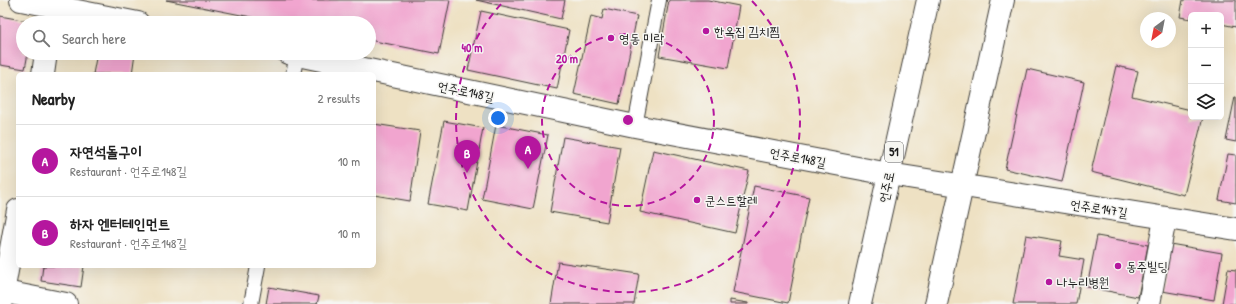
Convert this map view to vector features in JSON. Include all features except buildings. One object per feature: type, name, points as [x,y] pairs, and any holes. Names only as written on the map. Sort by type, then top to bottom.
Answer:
[{"type":"street","points":[[20,0],[54,10],[93,16]]},
{"type":"street","name":"언주로","points":[[860,304],[928,0]]},
{"type":"street","points":[[936,304],[961,186],[1004,0]]},
{"type":"street","points":[[42,72],[45,60]]},
{"type":"street","name":"언주로148길","points":[[293,61],[351,72]]},
{"type":"street","name":"언주로148길","points":[[376,77],[889,174],[961,186]]},
{"type":"street","name":"언주로147길","points":[[961,186],[1236,229]]},
{"type":"street","points":[[1149,304],[1165,219]]},
{"type":"street","points":[[16,220],[1,296],[66,304]]},
{"type":"lane","points":[[635,126],[659,0]]},
{"type":"lane","points":[[251,304],[258,268]]},
{"type":"place","name":"한옥집 김치찜","points":[[706,31]]},
{"type":"place","name":"영동 미락","points":[[611,38]]},
{"type":"place","name":"자연석돌구이","points":[[528,169]]},
{"type":"place","name":"하자 엔터테인먼트","points":[[467,173]]},
{"type":"place","name":"쿤스트할레","points":[[697,200]]},
{"type":"place","name":"동주빌딩","points":[[1118,266]]},
{"type":"place","name":"나누리병원","points":[[1049,282]]}]
